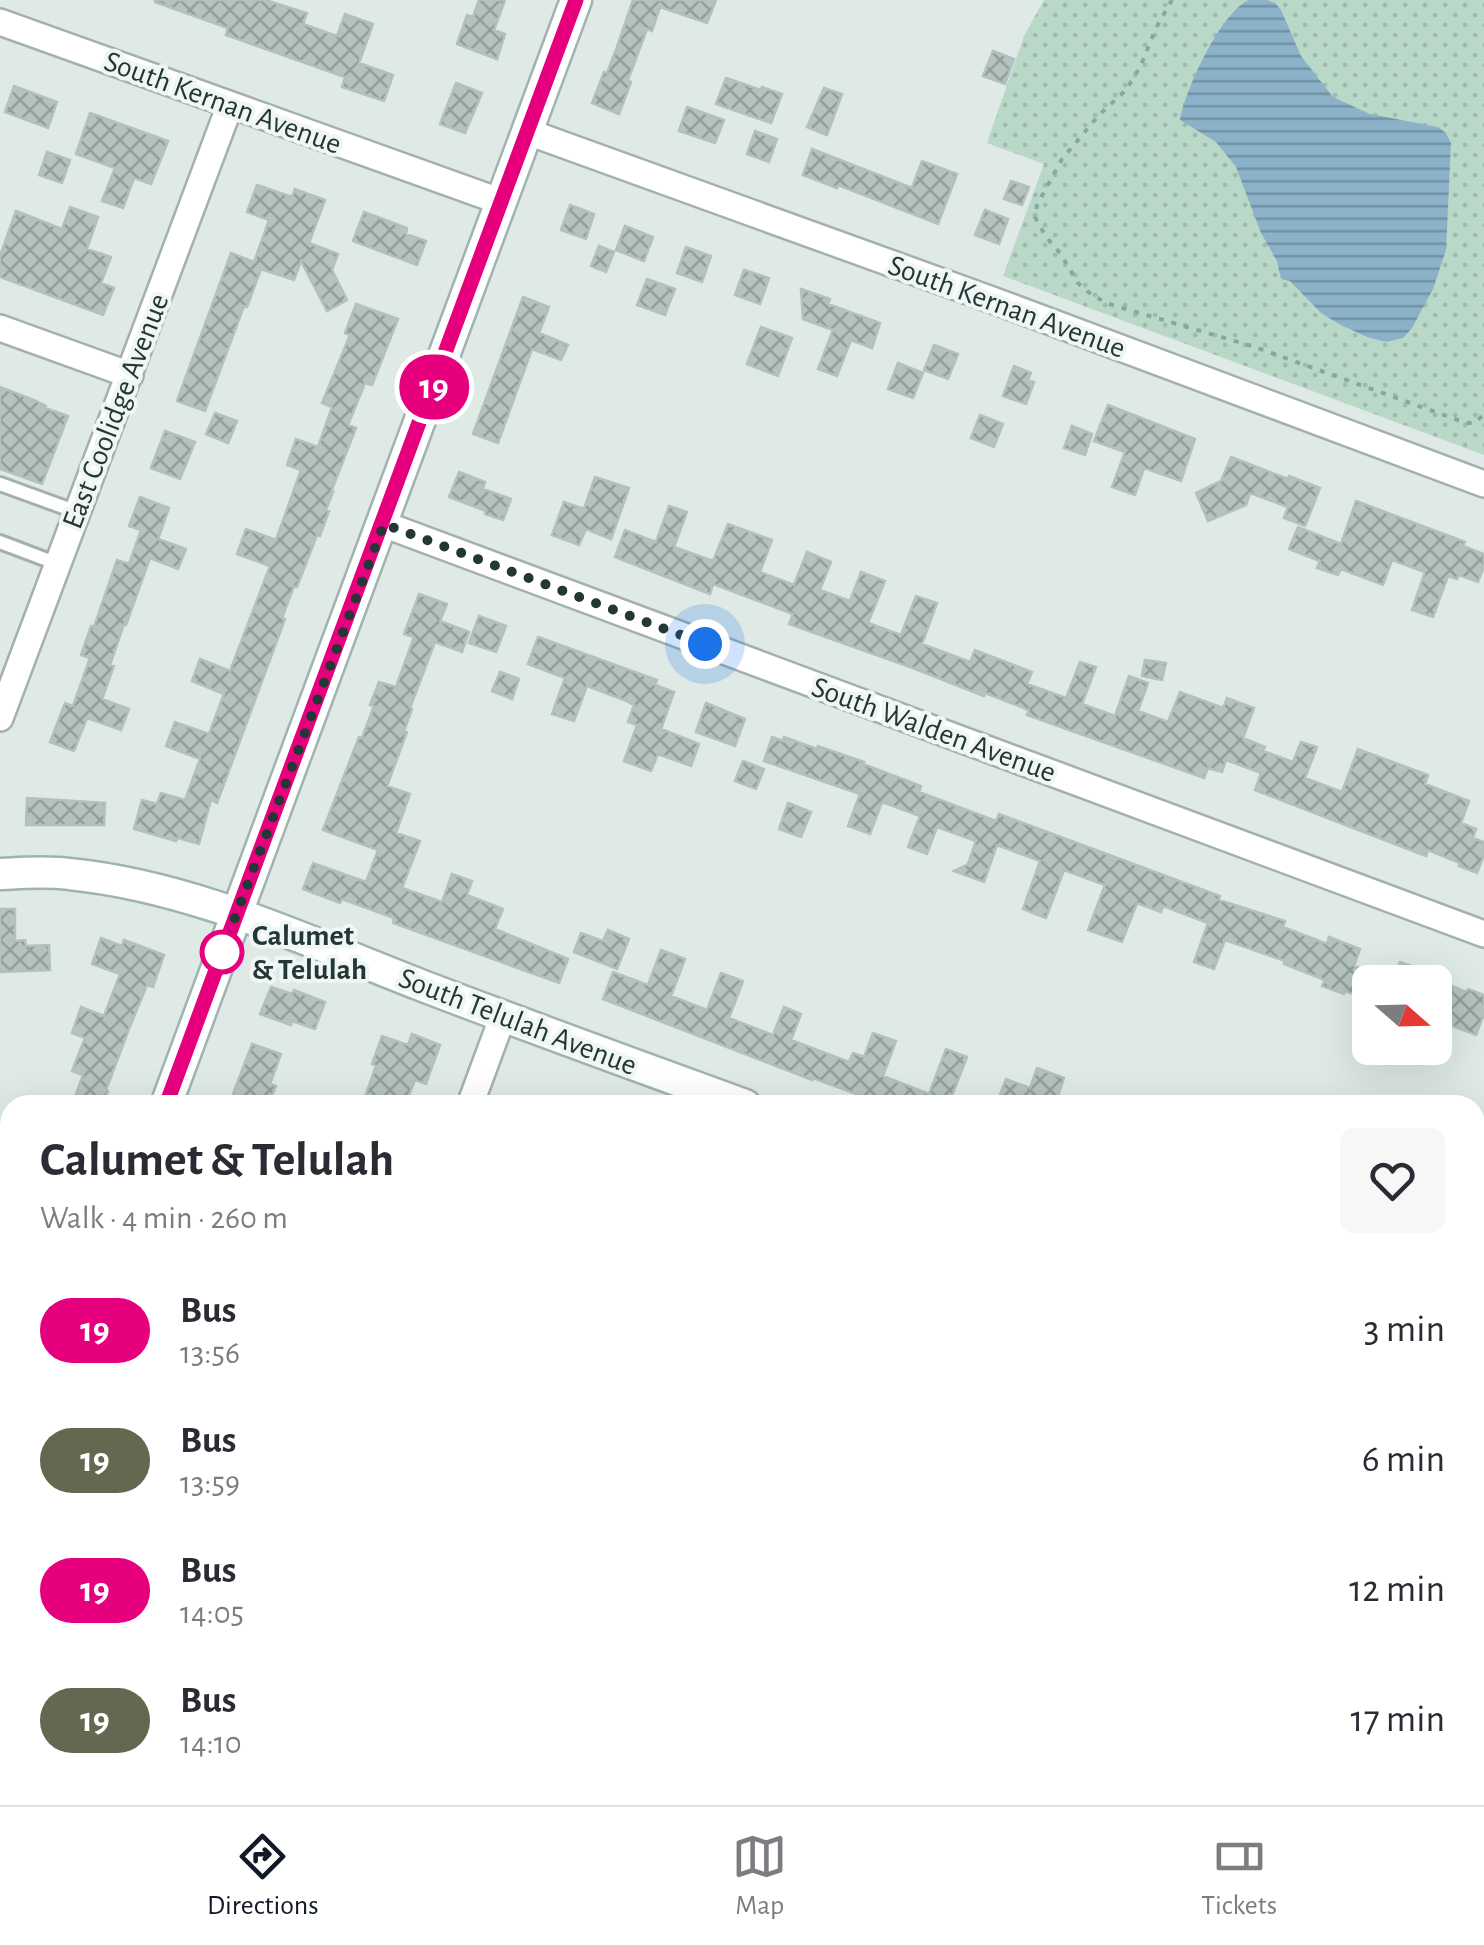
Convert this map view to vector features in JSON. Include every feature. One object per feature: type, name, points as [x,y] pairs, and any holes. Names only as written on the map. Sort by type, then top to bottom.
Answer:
[{"type":"main road","points":[[170,1095],[576,0]]},
{"type":"main road","name":"South Telulah Avenue","points":[[0,874],[69,874],[125,882],[235,914],[718,1095]]},
{"type":"street","name":"South Kernan Avenue","points":[[0,22],[502,202]]},
{"type":"street","name":"East Coolidge Avenue","points":[[2,707],[230,105]]},
{"type":"street","name":"South Kernan Avenue","points":[[528,132],[995,300],[1484,484]]},
{"type":"street","points":[[0,328],[130,374]]},
{"type":"street","name":"South Walden Avenue","points":[[384,524],[1484,934]]},
{"type":"street","points":[[474,1095],[503,1016]]},
{"type":"lane","points":[[0,484],[77,512]]},
{"type":"lane","points":[[0,542],[58,564]]},
{"type":"path","points":[[1172,0],[1126,90],[1062,158],[1038,205],[1035,216],[1078,283],[1112,305],[1252,346],[1466,423],[1475,424],[1484,414]]},
{"type":"green space","points":[[1044,0],[1484,0],[1484,455],[1003,276],[1044,164],[987,143],[1024,36]]},
{"type":"water","points":[[1249,0],[1275,3],[1301,56],[1333,97],[1370,114],[1438,127],[1451,143],[1446,250],[1433,289],[1403,338],[1386,342],[1339,324],[1321,313],[1290,281],[1281,279],[1236,167],[1216,142],[1180,120],[1189,90],[1216,35],[1238,7]]},
{"type":"building","points":[[155,0],[265,0],[307,13],[303,24],[337,36],[345,14],[373,24],[359,63],[393,75],[384,101],[342,87],[345,77],[226,35],[228,28]]},
{"type":"building","points":[[479,0],[505,0],[494,30],[505,34],[497,59],[457,44],[467,15],[473,17]]},
{"type":"building","points":[[633,0],[716,0],[707,23],[660,7],[652,31],[647,29],[619,114],[592,103]]},
{"type":"building","points":[[993,51],[1014,59],[1005,84],[983,76]]},
{"type":"building","points":[[726,78],[782,94],[771,123],[716,104]]},
{"type":"building","points":[[456,83],[482,93],[465,133],[440,124]]},
{"type":"building","points":[[14,86],[57,102],[48,128],[5,112]]},
{"type":"building","points":[[824,88],[842,94],[827,135],[807,127]]},
{"type":"building","points":[[687,107],[724,120],[715,143],[679,131]]},
{"type":"building","points":[[90,113],[168,141],[151,184],[134,178],[123,208],[102,201],[115,168],[76,154]]},
{"type":"building","points":[[755,131],[777,139],[769,162],[747,154]]},
{"type":"building","points":[[812,149],[912,188],[922,161],[957,174],[938,224],[803,175]]},
{"type":"building","points":[[47,152],[70,160],[62,183],[39,175]]},
{"type":"building","points":[[1011,181],[1029,187],[1022,205],[1004,199]]},
{"type":"building","points":[[257,185],[292,197],[295,189],[325,200],[309,243],[338,254],[332,270],[347,300],[327,311],[301,261],[294,280],[261,269],[205,411],[177,401],[231,253],[254,262],[269,220],[247,212]]},
{"type":"building","points":[[570,205],[594,214],[586,239],[561,230]]},
{"type":"building","points":[[70,207],[98,217],[87,249],[111,257],[101,283],[114,288],[103,315],[0,277],[0,256],[16,211],[62,229]]},
{"type":"building","points":[[985,210],[1008,219],[999,244],[975,235]]},
{"type":"building","points":[[364,212],[407,228],[406,234],[426,241],[417,265],[353,241]]},
{"type":"building","points":[[625,226],[653,237],[644,261],[616,250]]},
{"type":"building","points":[[599,246],[614,252],[606,272],[591,266]]},
{"type":"building","points":[[686,247],[711,256],[702,282],[677,273]]},
{"type":"building","points":[[744,270],[769,278],[760,304],[735,295]]},
{"type":"building","points":[[647,279],[675,289],[665,315],[637,305]]},
{"type":"building","points":[[801,289],[830,299],[828,304],[880,323],[872,348],[851,340],[837,376],[818,369],[833,330],[803,319]]},
{"type":"building","points":[[523,297],[549,307],[539,333],[568,345],[561,360],[532,349],[498,443],[473,434]]},
{"type":"building","points":[[356,304],[398,319],[372,385],[365,383],[348,425],[356,428],[331,492],[326,510],[329,511],[297,587],[294,586],[217,803],[211,800],[199,844],[134,829],[142,800],[157,804],[161,793],[185,800],[200,759],[166,746],[175,722],[209,734],[224,694],[192,681],[200,659],[230,671],[270,566],[237,554],[246,529],[276,540],[301,470],[287,465],[296,439],[318,447],[332,407],[322,403],[350,335],[345,333]]},
{"type":"building","points":[[761,327],[792,338],[778,376],[747,364]]},
{"type":"building","points":[[934,345],[958,354],[948,379],[924,370]]},
{"type":"building","points":[[898,363],[923,373],[913,398],[888,389]]},
{"type":"building","points":[[1014,366],[1031,373],[1028,380],[1034,382],[1026,404],[1003,396]]},
{"type":"building","points":[[0,387],[68,416],[42,484],[0,469]]},
{"type":"building","points":[[1108,405],[1195,439],[1181,481],[1144,468],[1135,495],[1112,487],[1125,452],[1094,441]]},
{"type":"building","points":[[215,413],[237,421],[228,443],[206,434]]},
{"type":"building","points":[[980,415],[1003,424],[994,447],[971,438]]},
{"type":"building","points":[[1072,426],[1092,434],[1085,455],[1064,448]]},
{"type":"building","points":[[165,431],[195,442],[180,479],[151,468]]},
{"type":"building","points":[[1231,457],[1320,488],[1305,526],[1284,518],[1288,507],[1250,493],[1246,505],[1208,521],[1196,493],[1221,481]]},
{"type":"building","points":[[459,472],[485,482],[483,489],[511,499],[503,520],[449,497]]},
{"type":"building","points":[[595,477],[629,488],[611,539],[586,529],[579,545],[552,535],[564,502],[584,509]]},
{"type":"building","points":[[140,497],[169,508],[158,539],[186,549],[178,569],[150,558],[124,624],[102,699],[129,709],[121,730],[87,718],[74,751],[50,742],[65,703],[73,706],[90,658],[81,655],[117,560],[129,564],[141,530],[129,526]]},
{"type":"building","points":[[1356,501],[1465,542],[1463,546],[1484,554],[1478,582],[1459,575],[1457,579],[1448,576],[1433,617],[1412,610],[1425,572],[1392,560],[1383,585],[1341,569],[1338,575],[1317,568],[1320,561],[1289,549],[1298,527],[1341,544]]},
{"type":"building","points":[[669,506],[687,512],[674,547],[713,561],[728,524],[772,540],[760,572],[794,585],[807,552],[831,562],[820,590],[850,601],[861,572],[885,581],[868,623],[901,635],[916,596],[937,603],[922,644],[970,662],[975,650],[1032,672],[1027,684],[1066,698],[1080,662],[1096,667],[1082,704],[1115,716],[1129,676],[1148,683],[1138,711],[1168,722],[1180,692],[1223,708],[1227,698],[1254,708],[1243,738],[1265,747],[1263,751],[1293,762],[1301,742],[1317,747],[1305,778],[1342,792],[1358,749],[1428,775],[1425,784],[1469,801],[1461,823],[1476,829],[1473,838],[1484,842],[1477,873],[1428,850],[1426,856],[1255,790],[1261,773],[1226,760],[1222,772],[1208,768],[1204,778],[1027,715],[1029,710],[985,693],[984,696],[789,624],[793,614],[713,584],[710,594],[615,557],[625,530],[656,542]]},
{"type":"building","points":[[419,594],[447,604],[440,621],[469,632],[462,652],[435,642],[387,786],[410,794],[396,833],[420,841],[402,888],[442,902],[452,874],[472,881],[467,895],[503,909],[495,929],[568,959],[559,983],[393,923],[394,918],[303,889],[313,863],[366,882],[378,850],[323,830],[359,737],[362,738],[379,682],[396,687],[414,637],[404,634]]},
{"type":"building","points":[[479,616],[506,626],[496,652],[469,643]]},
{"type":"building","points":[[538,637],[657,680],[655,685],[674,692],[661,729],[699,744],[691,766],[658,754],[651,771],[624,761],[637,725],[628,722],[634,705],[587,686],[574,721],[552,714],[565,678],[528,664]]},
{"type":"building","points":[[1145,660],[1166,663],[1162,680],[1142,676]]},
{"type":"building","points":[[500,672],[519,679],[512,699],[492,691]]},
{"type":"building","points":[[706,703],[745,719],[735,746],[696,732]]},
{"type":"building","points":[[772,737],[783,741],[784,737],[817,749],[818,746],[921,786],[919,792],[996,821],[999,814],[1220,896],[1219,900],[1285,921],[1283,927],[1327,944],[1329,937],[1360,949],[1352,965],[1352,994],[1322,986],[1325,980],[1284,964],[1285,961],[1225,940],[1214,969],[1194,962],[1208,923],[1163,906],[1161,912],[1137,903],[1122,942],[1088,930],[1105,885],[1064,870],[1046,918],[1023,909],[1040,861],[997,845],[984,882],[954,871],[968,864],[976,841],[937,827],[927,854],[908,847],[920,816],[882,802],[870,834],[848,826],[860,794],[764,761]]},
{"type":"building","points":[[743,761],[764,769],[756,789],[735,781]]},
{"type":"building","points":[[27,798],[105,803],[104,825],[26,825]]},
{"type":"building","points":[[788,803],[811,812],[801,837],[779,829]]},
{"type":"building","points":[[0,909],[15,909],[15,941],[25,940],[26,946],[49,945],[50,970],[0,972]]},
{"type":"building","points":[[608,930],[629,939],[617,969],[574,952],[581,933],[603,941]]},
{"type":"building","points":[[101,938],[122,946],[124,940],[164,955],[153,987],[147,985],[107,1095],[76,1095],[83,1075],[72,1071],[85,1038],[72,1033],[81,1007],[104,1016],[120,974],[92,964]]},
{"type":"building","points":[[661,950],[685,959],[671,996],[707,1010],[721,973],[743,981],[729,1018],[773,1035],[784,1007],[801,1014],[791,1040],[849,1062],[853,1053],[864,1057],[873,1033],[896,1041],[883,1076],[929,1094],[946,1049],[967,1057],[952,1095],[859,1095],[603,999],[613,972],[648,985]]},
{"type":"building","points":[[1452,986],[1484,995],[1484,1014],[1476,1035],[1452,1026]]},
{"type":"building","points":[[271,987],[292,994],[294,990],[325,1002],[315,1029],[260,1014]]},
{"type":"building","points":[[412,1034],[440,1045],[426,1084],[415,1080],[409,1095],[366,1095],[382,1036],[408,1045]]},
{"type":"building","points":[[252,1044],[281,1054],[270,1084],[276,1086],[272,1095],[233,1094]]},
{"type":"building","points":[[1037,1068],[1064,1078],[1058,1095],[1000,1095],[1006,1079],[1030,1088]]},
{"type":"bus line","name":"19","points":[[170,1095],[576,0]]},
{"type":"place","name":"Calumet & Telulah","points":[[222,952]]},
{"type":"route","points":[[222,952],[384,524],[705,644]]}]
